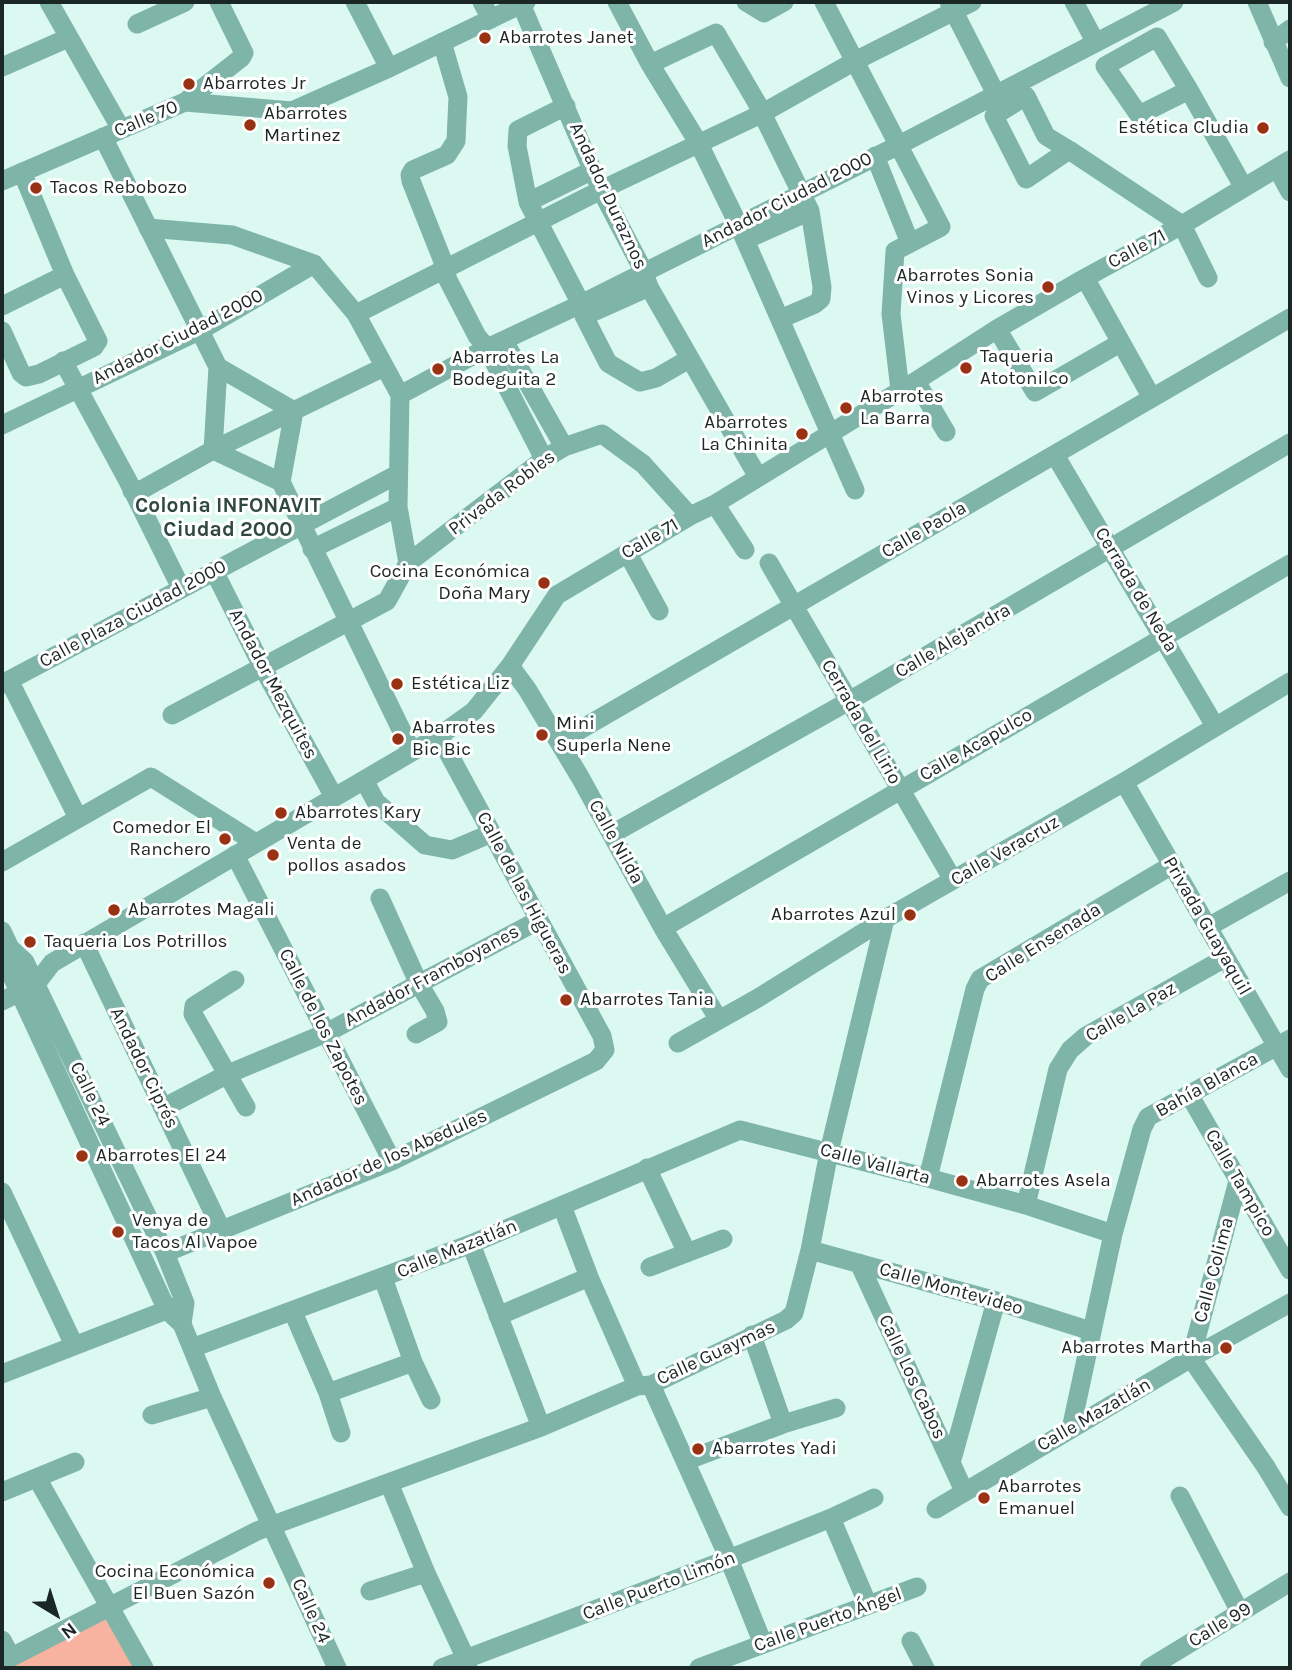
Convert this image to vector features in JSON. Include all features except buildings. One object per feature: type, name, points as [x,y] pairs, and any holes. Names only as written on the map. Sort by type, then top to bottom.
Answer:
[{"type":"street","points":[[49,2],[112,133],[148,228],[218,368],[294,411]]},
{"type":"street","points":[[137,24],[159,7],[185,2]]},
{"type":"street","points":[[185,102],[244,53],[219,2]]},
{"type":"street","points":[[355,2],[389,68]]},
{"type":"street","points":[[617,2],[695,140],[742,232],[855,489]]},
{"type":"street","points":[[746,2],[765,13],[784,2]]},
{"type":"street","points":[[824,2],[941,227],[895,251],[891,314],[908,386],[946,432]]},
{"type":"street","points":[[356,314],[855,61],[951,6],[972,2]]},
{"type":"street","points":[[1074,2],[1096,43]]},
{"type":"street","name":"Andador Ciudad 2000","points":[[583,310],[806,201],[996,94],[1096,43],[1152,7],[1174,2]]},
{"type":"street","points":[[1257,2],[1290,78]]},
{"type":"street","name":"Calle 70","points":[[2,181],[185,102],[292,111],[442,42],[486,10],[524,3]]},
{"type":"street","name":"Andador Duraznos","points":[[524,3],[601,190],[646,279],[758,477]]},
{"type":"street","points":[[951,6],[996,94]]},
{"type":"street","points":[[1273,42],[1290,29]]},
{"type":"street","points":[[650,64],[716,33],[759,108],[806,201],[822,287],[821,299],[815,304],[780,319]]},
{"type":"street","points":[[2,67],[68,38]]},
{"type":"street","points":[[442,42],[458,97],[456,141],[447,155],[413,170],[410,175],[448,280],[477,336],[496,344],[564,447]]},
{"type":"street","points":[[1189,90],[1244,188]]},
{"type":"street","name":"Andador Duraznos","points":[[566,106],[518,130],[517,146],[528,202],[540,221],[608,363],[640,382],[656,378],[690,359]]},
{"type":"street","points":[[1069,150],[1182,225],[1208,278]]},
{"type":"street","points":[[878,162],[910,243]]},
{"type":"street","points":[[1284,164],[1290,192]]},
{"type":"street","name":"Calle 71","points":[[28,988],[51,963],[439,736],[474,711],[510,666],[557,595],[627,552],[715,504],[997,329],[1284,164]]},
{"type":"street","points":[[528,202],[593,170]]},
{"type":"street","points":[[2,331],[21,373],[26,377],[39,374],[94,347],[98,341],[65,275],[22,172]]},
{"type":"street","points":[[148,228],[232,235],[314,264],[356,314],[400,395],[398,507],[408,563],[387,601],[172,715]]},
{"type":"street","name":"Andador Ciudad 2000","points":[[2,425],[201,330],[314,264]]},
{"type":"street","points":[[2,306],[65,275]]},
{"type":"street","points":[[1085,278],[1152,398]]},
{"type":"street","points":[[400,395],[496,344],[583,310]]},
{"type":"street","name":"Calle Paola","points":[[559,742],[1290,317]]},
{"type":"street","points":[[997,329],[1035,392],[1120,344]]},
{"type":"street","points":[[496,344],[544,459]]},
{"type":"street","name":"Andador Ciudad 2000","points":[[63,361],[181,588]]},
{"type":"street","points":[[132,491],[143,489],[213,450],[384,367]]},
{"type":"street","points":[[213,450],[218,368]]},
{"type":"street","points":[[294,411],[281,481],[412,752]]},
{"type":"street","name":"Privada Robles","points":[[408,563],[544,459],[564,447],[602,434],[643,464],[690,516]]},
{"type":"street","name":"Calle Alejandra","points":[[612,834],[849,701],[1290,443]]},
{"type":"street","points":[[213,450],[281,481]]},
{"type":"street","name":"Cerrada de Neda","points":[[1055,455],[1215,726]]},
{"type":"street","name":"Calle Plaza Ciudad 2000","points":[[6,682],[398,474]]},
{"type":"street","points":[[715,504],[746,550]]},
{"type":"street","points":[[312,549],[398,507]]},
{"type":"street","points":[[627,552],[659,611]]},
{"type":"street","name":"Cerrada del Lirio","points":[[769,564],[953,880]]},
{"type":"street","name":"Calle Acapulco","points":[[663,928],[1290,564]]},
{"type":"street","name":"Andador Mezquites","points":[[214,571],[263,668],[334,797]]},
{"type":"street","name":"Calle Nilda","points":[[510,666],[559,742],[663,928],[719,1020]]},
{"type":"street","points":[[6,682],[78,818]]},
{"type":"street","name":"Calle Veracruz","points":[[719,1020],[885,919],[1124,782],[1290,682]]},
{"type":"street","name":"Calle de las Higueras","points":[[439,736],[602,1037],[605,1050]]},
{"type":"street","points":[[2,862],[151,777],[256,843]]},
{"type":"street","points":[[364,780],[376,802],[425,845],[452,850],[492,833]]},
{"type":"street","name":"Privada Guayaquil","points":[[1124,782],[1226,958],[1284,1043],[1290,1069]]},
{"type":"street","name":"Calle de los Zapotes","points":[[235,855],[392,1161]]},
{"type":"street","name":"Calle Ensenada","points":[[928,1178],[975,989],[980,979],[1172,865]]},
{"type":"street","points":[[1208,927],[1290,881]]},
{"type":"street","points":[[380,898],[438,1022],[416,1034]]},
{"type":"street","name":"Calle Guaymas","points":[[5,1653],[110,1606],[265,1528],[541,1427],[644,1385],[786,1321],[794,1313],[810,1250],[829,1152],[885,919]]},
{"type":"street","name":"Andador Framboyanes","points":[[163,1108],[228,1074],[326,1033],[539,920]]},
{"type":"street","name":"Calle 24","points":[[6,939],[12,969],[28,988],[166,1254],[176,1306]]},
{"type":"street","name":"Andador Ciprés","points":[[84,943],[222,1231]]},
{"type":"street","name":"Calle La Paz","points":[[1026,1205],[1058,1069],[1070,1050],[1086,1035],[1226,958]]},
{"type":"street","points":[[12,969],[51,963]]},
{"type":"street","points":[[236,980],[194,1006],[193,1014],[246,1107]]},
{"type":"street","points":[[2,1000],[28,988]]},
{"type":"street","name":"Calle 24","points":[[28,988],[176,1306],[265,1528],[337,1668]]},
{"type":"street","points":[[678,1042],[719,1020]]},
{"type":"street","name":"Bahía Blanca","points":[[1071,1429],[1113,1234],[1142,1129],[1148,1117],[1284,1043]]},
{"type":"street","name":"Andador de los Abedules","points":[[166,1254],[392,1161],[596,1061],[605,1050]]},
{"type":"street","name":"Calle Tampico","points":[[1190,1096],[1290,1270]]},
{"type":"street","name":"Calle Vallarta","points":[[717,1139],[740,1130],[1026,1205],[1113,1234]]},
{"type":"street","name":"Calle Mazatlán","points":[[192,1348],[471,1244],[717,1139]]},
{"type":"street","points":[[647,1168],[687,1253]]},
{"type":"street","name":"Calle Colima","points":[[1191,1358],[1238,1181]]},
{"type":"street","points":[[2,1192],[74,1345]]},
{"type":"street","points":[[562,1206],[589,1278],[685,1461],[729,1559],[762,1644]]},
{"type":"street","points":[[650,1267],[723,1239]]},
{"type":"street","points":[[471,1244],[541,1427]]},
{"type":"street","name":"Calle Montevideo","points":[[810,1250],[996,1301],[1091,1331]]},
{"type":"street","name":"Calle Los Cabos","points":[[859,1263],[964,1491]]},
{"type":"street","points":[[383,1278],[413,1362],[431,1400]]},
{"type":"street","points":[[498,1316],[589,1278]]},
{"type":"street","points":[[951,1463],[996,1301]]},
{"type":"street","name":"Calle Mazatlán","points":[[936,1509],[1191,1358],[1290,1303]]},
{"type":"street","points":[[2,1374],[176,1306]]},
{"type":"street","points":[[293,1312],[328,1393],[341,1433]]},
{"type":"street","points":[[752,1335],[783,1424]]},
{"type":"street","points":[[1191,1358],[1266,1467],[1290,1507]]},
{"type":"street","points":[[328,1393],[413,1362]]},
{"type":"street","points":[[152,1415],[212,1397]]},
{"type":"street","points":[[685,1461],[783,1424],[836,1408]]},
{"type":"street","points":[[2,1492],[75,1462]]},
{"type":"street","points":[[37,1478],[144,1668]]},
{"type":"street","points":[[390,1483],[426,1573],[467,1664]]},
{"type":"street","points":[[1180,1496],[1240,1612]]},
{"type":"street","name":"Calle Puerto Limón","points":[[442,1668],[467,1664],[831,1518],[874,1498]]},
{"type":"street","points":[[831,1518],[868,1605]]},
{"type":"street","points":[[370,1591],[426,1573]]},
{"type":"street","name":"Calle 99","points":[[1149,1668],[1290,1582]]},
{"type":"street","name":"Calle Puerto Ángel","points":[[699,1668],[917,1587]]},
{"type":"street","points":[[911,1641],[925,1668]]},
{"type":"shaded area","points":[[110,1607],[144,1668],[2,1668]]},
{"type":"place","name":"Abarrotes Janet","points":[[485,38]]},
{"type":"place","name":"Abarrotes Jr","points":[[189,84]]},
{"type":"place","name":"Abarrotes Martinez","points":[[250,125]]},
{"type":"place","name":"Estética Cludia","points":[[1263,128]]},
{"type":"place","name":"Tacos Rebobozo","points":[[36,188]]},
{"type":"place","name":"Abarrotes Sonia Vinos y Licores","points":[[1048,287]]},
{"type":"place","name":"Taqueria Atotonilco","points":[[966,368]]},
{"type":"place","name":"Abarrotes La Bodeguita 2","points":[[438,369]]},
{"type":"place","name":"Abarrotes La Barra","points":[[846,408]]},
{"type":"place","name":"Abarrotes La Chinita","points":[[802,434]]},
{"type":"place","name":"Cocina Económica Doña Mary","points":[[544,583]]},
{"type":"place","name":"Estética Liz","points":[[397,684]]},
{"type":"place","name":"Mini Superla Nene","points":[[542,735]]},
{"type":"place","name":"Abarrotes Bic Bic","points":[[398,739]]},
{"type":"place","name":"Abarrotes Kary","points":[[281,813]]},
{"type":"place","name":"Comedor El Ranchero","points":[[225,839]]},
{"type":"place","name":"Venta de pollos asados","points":[[273,855]]},
{"type":"place","name":"Abarrotes Magali","points":[[114,910]]},
{"type":"place","name":"Abarrotes Azul","points":[[910,915]]},
{"type":"place","name":"Taqueria Los Potrillos","points":[[30,942]]},
{"type":"place","name":"Abarrotes Tania","points":[[566,1000]]},
{"type":"place","name":"Abarrotes El 24","points":[[82,1156]]},
{"type":"place","name":"Abarrotes Asela","points":[[962,1181]]},
{"type":"place","name":"Venya de Tacos Al Vapoe","points":[[118,1232]]},
{"type":"place","name":"Abarrotes Martha","points":[[1226,1348]]},
{"type":"place","name":"Abarrotes Yadi","points":[[698,1449]]},
{"type":"place","name":"Abarrotes Emanuel","points":[[984,1498]]},
{"type":"place","name":"Cocina Económica El Buen Sazón","points":[[269,1583]]},
{"type":"district","name":"Colonia INFONAVIT Ciudad 2000","points":[[228,518]]}]
